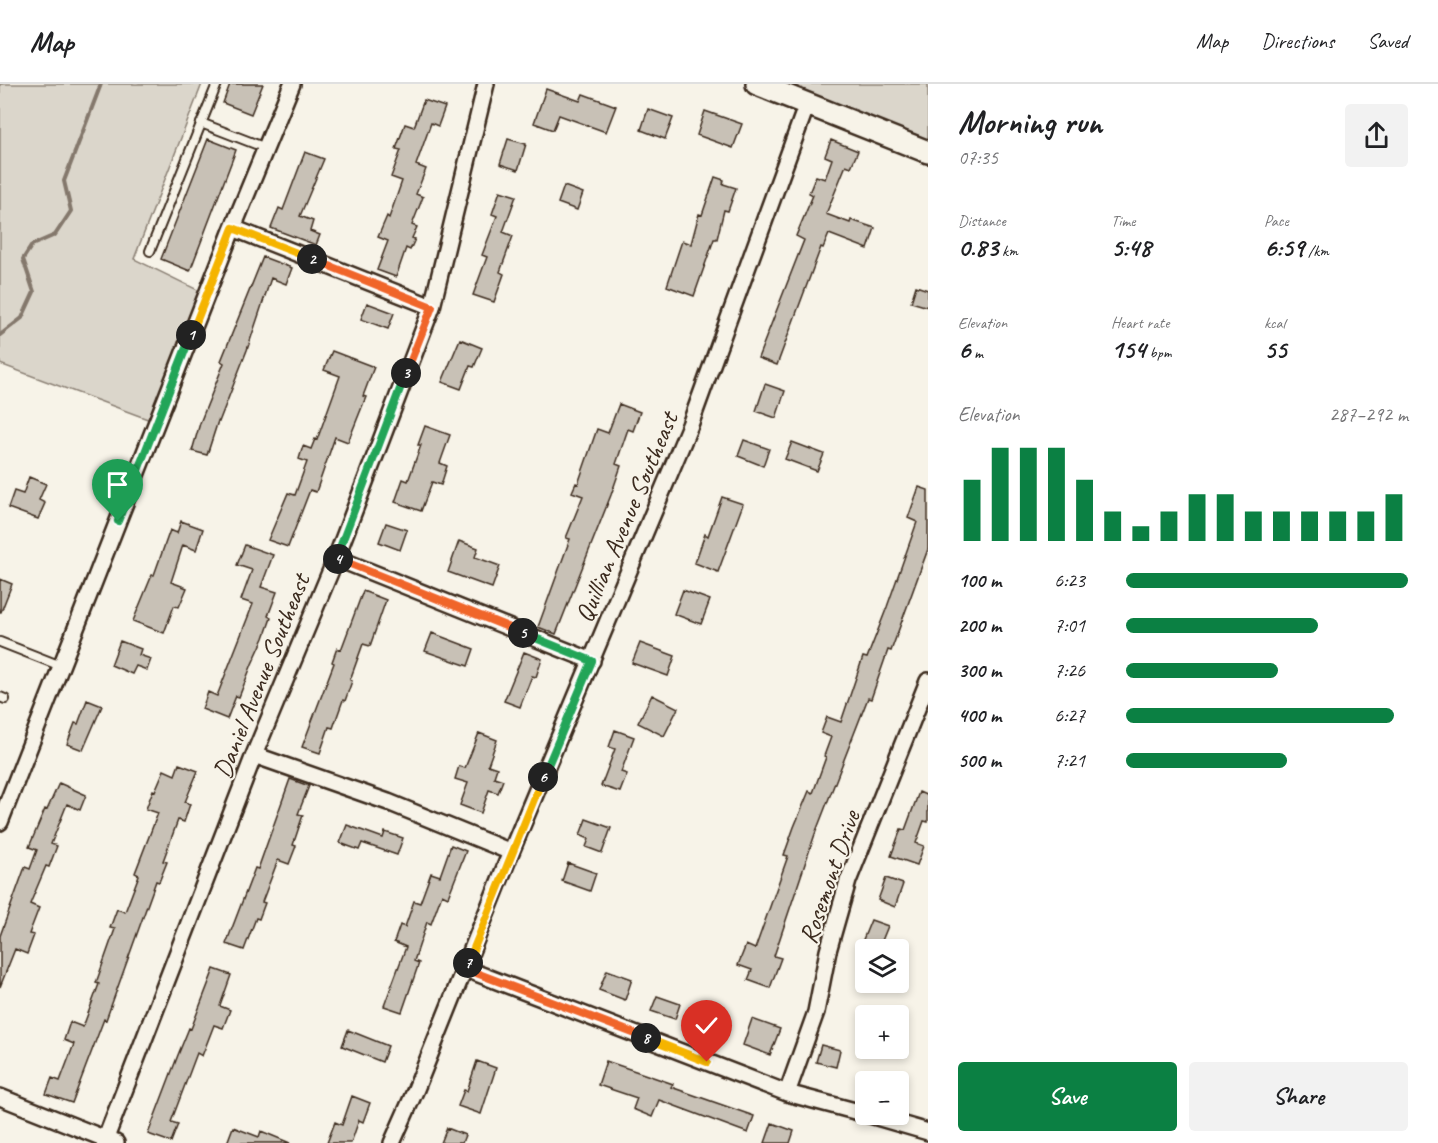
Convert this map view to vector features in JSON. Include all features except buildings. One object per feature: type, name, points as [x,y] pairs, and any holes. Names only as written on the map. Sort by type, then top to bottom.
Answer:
[{"type":"main road","points":[[757,84],[928,152]]},
{"type":"street","points":[[0,822],[233,228],[292,84]]},
{"type":"street","name":"Daniel Avenue Southeast","points":[[108,1142],[254,755],[336,558],[432,307],[486,84]]},
{"type":"street","name":"Quillian Avenue Southeast","points":[[393,1143],[690,425],[807,104]]},
{"type":"street","points":[[233,228],[432,307]]},
{"type":"street","points":[[336,558],[592,661]]},
{"type":"street","name":"Rosemont Drive","points":[[787,1093],[816,1012],[828,951],[848,881],[928,681]]},
{"type":"street","points":[[254,755],[388,802],[512,852]]},
{"type":"street","points":[[466,969],[787,1093],[855,1111]]},
{"type":"street","points":[[0,1097],[108,1142]]},
{"type":"street","points":[[904,1125],[928,1132]]},
{"type":"lane","points":[[150,251],[217,84]]},
{"type":"lane","points":[[201,123],[266,148]]},
{"type":"lane","points":[[0,642],[61,666]]},
{"type":"shaded area","points":[[0,84],[202,84],[134,259],[206,294],[153,421],[0,364]]},
{"type":"shaded area","points":[[765,84],[928,84],[928,150]]},
{"type":"waterway","points":[[0,335],[22,318],[34,292],[23,259],[32,245],[55,235],[71,211],[64,181],[101,84]]},
{"type":"route","points":[[118,521],[233,228],[432,307],[336,558],[592,661],[466,969],[707,1062]]}]
